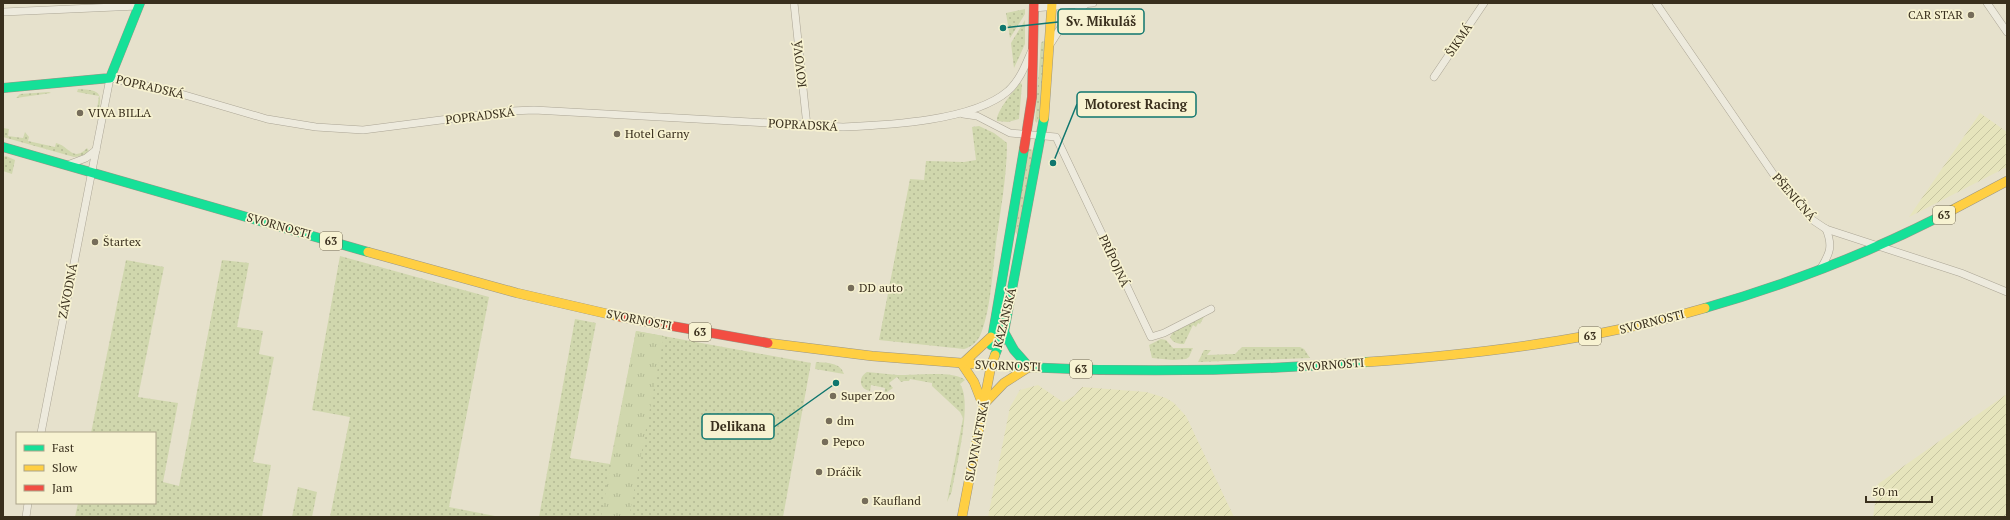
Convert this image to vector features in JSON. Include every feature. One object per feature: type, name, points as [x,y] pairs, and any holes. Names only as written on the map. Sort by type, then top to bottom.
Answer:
[{"type":"main road","points":[[110,78],[139,5]]},
{"type":"main road","name":"KAZANSKÁ","points":[[992,366],[1004,332],[1042,138],[1051,44],[1052,5]]},
{"type":"main road","name":"KAZANSKÁ","points":[[992,366],[991,337],[1032,97],[1034,6]]},
{"type":"main road","name":"POPRADSKÁ","points":[[3,88],[110,78]]},
{"type":"main road","name":"SVORNOSTI","points":[[5,150],[67,164],[485,285],[575,307],[673,327],[778,345],[859,355],[992,366],[1134,371],[1249,370],[1393,361],[1574,339],[1627,329],[1739,299],[1821,268],[1879,245],[1954,211],[2007,181]]},
{"type":"main road","points":[[991,337],[962,364],[974,382],[983,405],[1004,383],[1029,367],[1014,350],[1004,332]]},
{"type":"main road","name":"SLOVNAFTSKÁ","points":[[962,517],[983,405],[992,366]]},
{"type":"street","name":"KOVOVÁ","points":[[794,3],[807,126]]},
{"type":"street","points":[[1034,6],[1088,3]]},
{"type":"street","points":[[1051,44],[1065,21],[1078,9],[1088,3]]},
{"type":"street","name":"ŠIKMÁ","points":[[1434,77],[1484,3]]},
{"type":"street","name":"PŠENIČNÁ","points":[[1656,3],[1774,175],[1811,219],[1826,228],[1961,273],[2007,292]]},
{"type":"street","points":[[1987,3],[2007,32]]},
{"type":"street","points":[[3,12],[139,5]]},
{"type":"street","name":"POPRADSKÁ","points":[[110,78],[171,92],[268,119],[340,129],[367,129],[511,111],[534,110],[807,126],[879,126],[963,114],[988,104],[1008,91],[1020,78],[1034,44]]},
{"type":"street","name":"ZÁVODNÁ","points":[[41,432],[110,78]]},
{"type":"street","name":"POPRADSKÁ","points":[[963,114],[976,116],[1010,133],[1042,138]]},
{"type":"street","name":"PRÍPOJNÁ","points":[[1042,138],[1056,138],[1150,337],[1164,333],[1211,309]]},
{"type":"street","points":[[67,164],[86,158],[96,149]]},
{"type":"street","points":[[1821,268],[1830,254],[1830,238],[1826,228]]},
{"type":"street","points":[[26,517],[28,504]]},
{"type":"shaded area","points":[[1980,113],[2007,132],[2007,167],[1909,217]]},
{"type":"shaded area","points":[[1038,385],[1063,402],[1074,396],[1082,387],[1146,392],[1166,398],[1174,403],[1186,416],[1234,517],[988,517],[1010,407],[1020,390]]},
{"type":"shaded area","points":[[2007,394],[2007,517],[1873,517],[1878,484]]},
{"type":"green space","points":[[1025,9],[1025,14],[1010,38],[1006,13]]},
{"type":"green space","points":[[1025,20],[1025,44],[1014,68],[1011,43]]},
{"type":"green space","points":[[1043,41],[1046,42],[1042,106],[1037,123],[1035,121],[1041,43]]},
{"type":"green space","points":[[1020,83],[1022,84],[1019,119],[1008,122],[997,121],[997,117],[1002,107]]},
{"type":"green space","points":[[78,89],[96,92],[99,95],[100,103],[98,116],[96,116],[99,96],[77,92]]},
{"type":"green space","points":[[51,93],[16,98],[20,94]]},
{"type":"green space","points":[[979,126],[994,133],[1007,143],[1004,184],[990,295],[986,317],[980,336],[977,341],[964,349],[879,340],[910,179],[924,180],[926,161],[964,162],[976,160],[972,127]]},
{"type":"green space","points":[[3,128],[9,129],[8,136],[23,138],[25,132],[29,137],[28,141],[55,147],[56,143],[60,144],[74,154],[78,154],[87,148],[89,151],[84,156],[74,157],[3,137]]},
{"type":"green space","points":[[1029,149],[1034,150],[1017,234],[1015,232]]},
{"type":"green space","points":[[6,156],[15,160],[12,174],[3,171],[3,157]]},
{"type":"green space","points":[[340,256],[489,297],[449,507],[500,517],[330,517],[350,417],[312,410]]},
{"type":"green space","points":[[126,260],[164,267],[138,397],[178,403],[163,482],[179,486],[222,260],[249,263],[237,327],[263,331],[259,354],[274,357],[253,462],[271,465],[262,517],[75,517],[78,504],[156,504],[156,432],[91,432]]},
{"type":"green space","points":[[1205,315],[1200,324],[1198,323],[1196,327],[1193,325],[1184,344],[1176,343],[1171,339],[1170,337],[1173,332]]},
{"type":"green space","points":[[575,319],[596,323],[570,458],[610,464],[636,331],[811,363],[783,517],[539,517]]},
{"type":"green space","points":[[636,331],[664,336],[629,517],[601,517]]},
{"type":"green space","points":[[1161,339],[1166,340],[1173,348],[1193,348],[1189,357],[1186,359],[1173,360],[1152,358],[1149,345]]},
{"type":"green space","points":[[1242,347],[1300,347],[1304,349],[1310,358],[1198,362],[1204,350],[1211,350],[1207,355],[1235,354]]},
{"type":"green space","points":[[816,362],[836,365],[844,374],[815,369]]},
{"type":"green space","points":[[867,372],[898,375],[942,374],[952,375],[965,380],[960,384],[964,393],[965,405],[960,452],[952,491],[947,502],[963,418],[960,412],[932,386],[932,383],[910,379],[909,381],[901,382],[897,377],[889,383],[893,388],[884,394],[885,388],[871,385],[870,391],[866,390],[861,383],[861,380]]},
{"type":"green space","points":[[298,487],[317,492],[312,517],[292,517]]},
{"type":"traffic: fast","points":[[3,88],[110,78],[140,3]]},
{"type":"traffic: fast","points":[[995,355],[1004,332],[1044,118]]},
{"type":"traffic: fast","points":[[3,147],[368,252]]},
{"type":"traffic: fast","points":[[991,345],[1024,149]]},
{"type":"traffic: fast","points":[[1705,308],[1824,268],[1882,244],[1939,217]]},
{"type":"traffic: fast","points":[[1004,332],[1014,350],[1029,367]]},
{"type":"traffic: fast","points":[[987,365],[1034,368],[1177,370],[1272,368],[1367,362]]},
{"type":"traffic: slow","points":[[1044,118],[1052,3]]},
{"type":"traffic: slow","points":[[1939,217],[2007,181]]},
{"type":"traffic: slow","points":[[368,252],[517,293],[621,317]]},
{"type":"traffic: slow","points":[[1367,362],[1452,355],[1538,344],[1622,329],[1705,308]]},
{"type":"traffic: slow","points":[[962,364],[991,337]]},
{"type":"traffic: slow","points":[[768,343],[872,356],[987,365]]},
{"type":"traffic: slow","points":[[962,517],[991,366],[995,355]]},
{"type":"traffic: slow","points":[[962,364],[974,382],[983,405],[1004,383],[1029,367]]},
{"type":"traffic: jam","points":[[1024,149],[1032,97],[1034,3]]},
{"type":"traffic: jam","points":[[621,317],[768,343]]},
{"type":"place","name":"CAR STAR","points":[[1971,15]]},
{"type":"place","name":"Sv. Mikuláš","points":[[1003,28]]},
{"type":"place","name":"VIVA BILLA","points":[[80,113]]},
{"type":"place","name":"Hotel Garny","points":[[617,134]]},
{"type":"place","name":"Motorest Racing","points":[[1053,163]]},
{"type":"place","name":"Štartex","points":[[95,242]]},
{"type":"place","name":"DD auto","points":[[851,288]]},
{"type":"place","name":"Delikana","points":[[836,383]]},
{"type":"place","name":"Super Zoo","points":[[833,396]]},
{"type":"place","name":"dm","points":[[829,421]]},
{"type":"place","name":"Pepco","points":[[825,442]]},
{"type":"place","name":"Dráčik","points":[[819,472]]},
{"type":"place","name":"Kaufland","points":[[865,501]]}]
